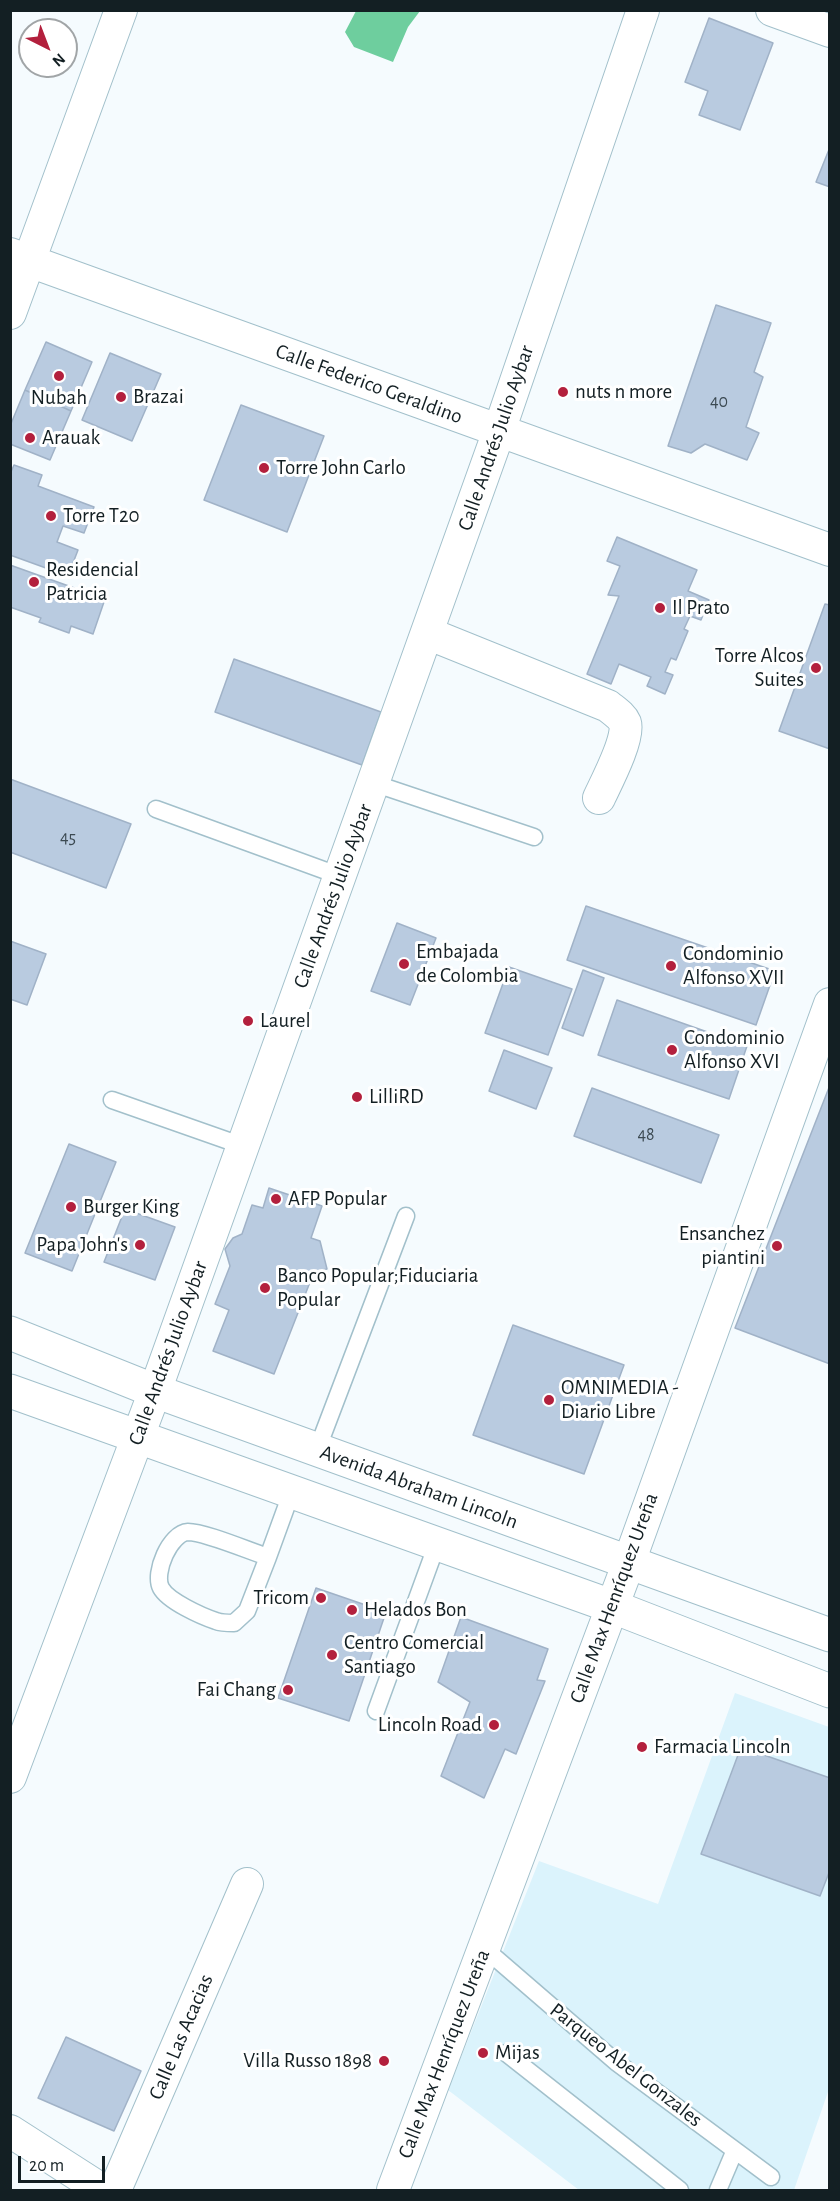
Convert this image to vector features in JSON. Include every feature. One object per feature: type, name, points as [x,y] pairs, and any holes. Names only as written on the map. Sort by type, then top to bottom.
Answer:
[{"type":"main road","name":"Avenida Abraham Lincoln","points":[[10,1333],[155,1391],[830,1635]]},
{"type":"main road","points":[[10,1391],[611,1606],[830,1691]]},
{"type":"street","points":[[10,313],[20,257],[121,10]]},
{"type":"street","name":"Calle Andrés Julio Aybar","points":[[10,1777],[155,1391],[340,876],[499,431],[643,10]]},
{"type":"street","points":[[772,10],[830,32]]},
{"type":"street","name":"Calle Federico Geraldino","points":[[20,257],[830,550]]},
{"type":"street","points":[[426,633],[608,706],[618,714],[625,724],[624,739],[599,798]]},
{"type":"street","name":"Calle Max Henríquez Ureña","points":[[393,2190],[629,1562],[830,1004]]},
{"type":"street","name":"Calle Las Acacias","points":[[115,2190],[247,1884]]},
{"type":"street","points":[[10,2131],[102,2190]]},
{"type":"lane","points":[[373,783],[534,837]]},
{"type":"lane","points":[[156,809],[340,876]]},
{"type":"lane","points":[[112,1100],[243,1146]]},
{"type":"lane","points":[[317,1450],[406,1215]]},
{"type":"lane","points":[[267,1557],[200,1534],[186,1532],[172,1540],[158,1572],[160,1587],[170,1599],[218,1622],[234,1623],[247,1611],[292,1491]]},
{"type":"lane","points":[[376,1712],[437,1544]]},
{"type":"lane","name":"Parqueo Abel Gonzales","points":[[484,1948],[616,2062],[771,2177]]},
{"type":"lane","points":[[506,2054],[680,2190]]},
{"type":"lane","points":[[718,2190],[735,2150]]},
{"type":"shaded area","points":[[735,1693],[829,1727],[829,2089],[794,2190],[579,2190],[448,2090],[539,1861],[658,1904]]},
{"type":"green space","points":[[356,10],[420,11],[408,27],[393,62],[354,47],[345,32]]},
{"type":"building","points":[[709,18],[773,43],[740,130],[699,115],[708,91],[685,82]]},
{"type":"building","points":[[830,147],[830,187],[816,182]]},
{"type":"building","points":[[716,305],[771,323],[754,372],[763,377],[746,427],[759,433],[747,460],[705,444],[691,453],[668,446]]},
{"type":"building","name":"Nubah","points":[[46,342],[92,362],[71,411],[25,390]]},
{"type":"building","name":"Brazai","points":[[110,353],[161,374],[132,441],[82,420]]},
{"type":"building","points":[[25,390],[71,411],[50,460],[10,444],[10,426]]},
{"type":"building","name":"Torre John Carlo","points":[[241,405],[324,436],[287,532],[204,500]]},
{"type":"building","name":"Torre T20","points":[[14,465],[42,475],[38,486],[94,507],[84,533],[63,526],[57,542],[78,550],[68,576],[10,555],[10,474]]},
{"type":"building","name":"Il Prato","points":[[617,537],[697,570],[688,591],[709,600],[701,620],[690,616],[684,629],[688,631],[676,660],[671,658],[665,672],[673,675],[665,694],[647,686],[651,677],[619,664],[611,684],[587,674],[619,596],[608,595],[620,566],[607,561]]},
{"type":"building","name":"Residencial Patricia","points":[[10,565],[105,599],[93,634],[71,626],[69,633],[39,622],[41,618],[10,607]]},
{"type":"building","name":"Torre Alcos Suites","points":[[825,604],[830,605],[830,749],[779,731]]},
{"type":"building","points":[[234,659],[381,712],[362,765],[215,712]]},
{"type":"building","points":[[10,779],[131,824],[106,888],[10,852]]},
{"type":"building","name":"Condominio Alfonso XVII","points":[[586,906],[775,971],[756,1025],[567,960]]},
{"type":"building","name":"Embajada de Colombia","points":[[397,923],[436,938],[410,1005],[371,991]]},
{"type":"building","points":[[10,941],[46,954],[27,1005],[10,999]]},
{"type":"building","points":[[509,967],[572,989],[548,1055],[485,1033]]},
{"type":"building","points":[[583,970],[604,978],[583,1036],[562,1028]]},
{"type":"building","name":"Condominio Alfonso XVI","points":[[617,1000],[747,1046],[729,1099],[598,1055]]},
{"type":"building","points":[[504,1050],[552,1068],[536,1109],[489,1091]]},
{"type":"building","points":[[830,1085],[830,1364],[735,1328]]},
{"type":"building","points":[[592,1088],[719,1135],[701,1183],[574,1136]]},
{"type":"building","name":"Burger King","points":[[69,1144],[116,1162],[72,1271],[25,1253]]},
{"type":"building","name":"Banco Popular;Fiduciaria Popular","points":[[269,1188],[322,1206],[311,1238],[320,1241],[327,1269],[314,1272],[274,1374],[213,1351],[229,1310],[215,1304],[230,1266],[225,1249],[233,1238],[242,1234],[252,1205],[263,1208]]},
{"type":"building","name":"Papa John's","points":[[125,1209],[175,1227],[155,1280],[104,1262]]},
{"type":"building","name":"OMNIMEDIA - Diario Libre","points":[[513,1325],[624,1365],[584,1474],[473,1435]]},
{"type":"building","name":"Centro Comercial Santiago","points":[[316,1588],[386,1612],[349,1721],[278,1698]]},
{"type":"building","name":"Lincoln Road","points":[[461,1617],[548,1649],[537,1680],[545,1681],[516,1754],[505,1749],[484,1798],[441,1776],[470,1702],[438,1682]]},
{"type":"building","points":[[741,1747],[830,1778],[830,1870],[820,1896],[701,1854]]},
{"type":"building","points":[[66,2037],[141,2071],[114,2131],[38,2098]]},
{"type":"place","name":"Nubah","points":[[59,376]]},
{"type":"place","name":"nuts n more","points":[[563,392]]},
{"type":"place","name":"Brazai","points":[[121,397]]},
{"type":"place","name":"Arauak","points":[[30,438]]},
{"type":"place","name":"Torre John Carlo","points":[[264,468]]},
{"type":"place","name":"Torre T20","points":[[51,516]]},
{"type":"place","name":"Residencial Patricia","points":[[34,582]]},
{"type":"place","name":"Il Prato","points":[[660,608]]},
{"type":"place","name":"Torre Alcos Suites","points":[[816,668]]},
{"type":"place","name":"Embajada de Colombia","points":[[404,964]]},
{"type":"place","name":"Condominio Alfonso XVII","points":[[671,966]]},
{"type":"place","name":"Laurel","points":[[248,1021]]},
{"type":"place","name":"Condominio Alfonso XVI","points":[[672,1050]]},
{"type":"place","name":"LilliRD","points":[[357,1097]]},
{"type":"place","name":"AFP Popular","points":[[276,1199]]},
{"type":"place","name":"Burger King","points":[[71,1207]]},
{"type":"place","name":"Papa John's","points":[[140,1245]]},
{"type":"place","name":"Ensanchez piantini","points":[[777,1246]]},
{"type":"place","name":"Banco Popular;Fiduciaria Popular","points":[[265,1288]]},
{"type":"place","name":"OMNIMEDIA - Diario Libre","points":[[549,1400]]},
{"type":"place","name":"Tricom","points":[[321,1598]]},
{"type":"place","name":"Helados Bon","points":[[352,1610]]},
{"type":"place","name":"Centro Comercial Santiago","points":[[332,1655]]},
{"type":"place","name":"Fai Chang","points":[[288,1690]]},
{"type":"place","name":"Lincoln Road","points":[[494,1725]]},
{"type":"place","name":"Farmacia Lincoln","points":[[642,1747]]},
{"type":"place","name":"Mijas","points":[[483,2053]]},
{"type":"place","name":"Villa Russo 1898","points":[[384,2061]]}]
